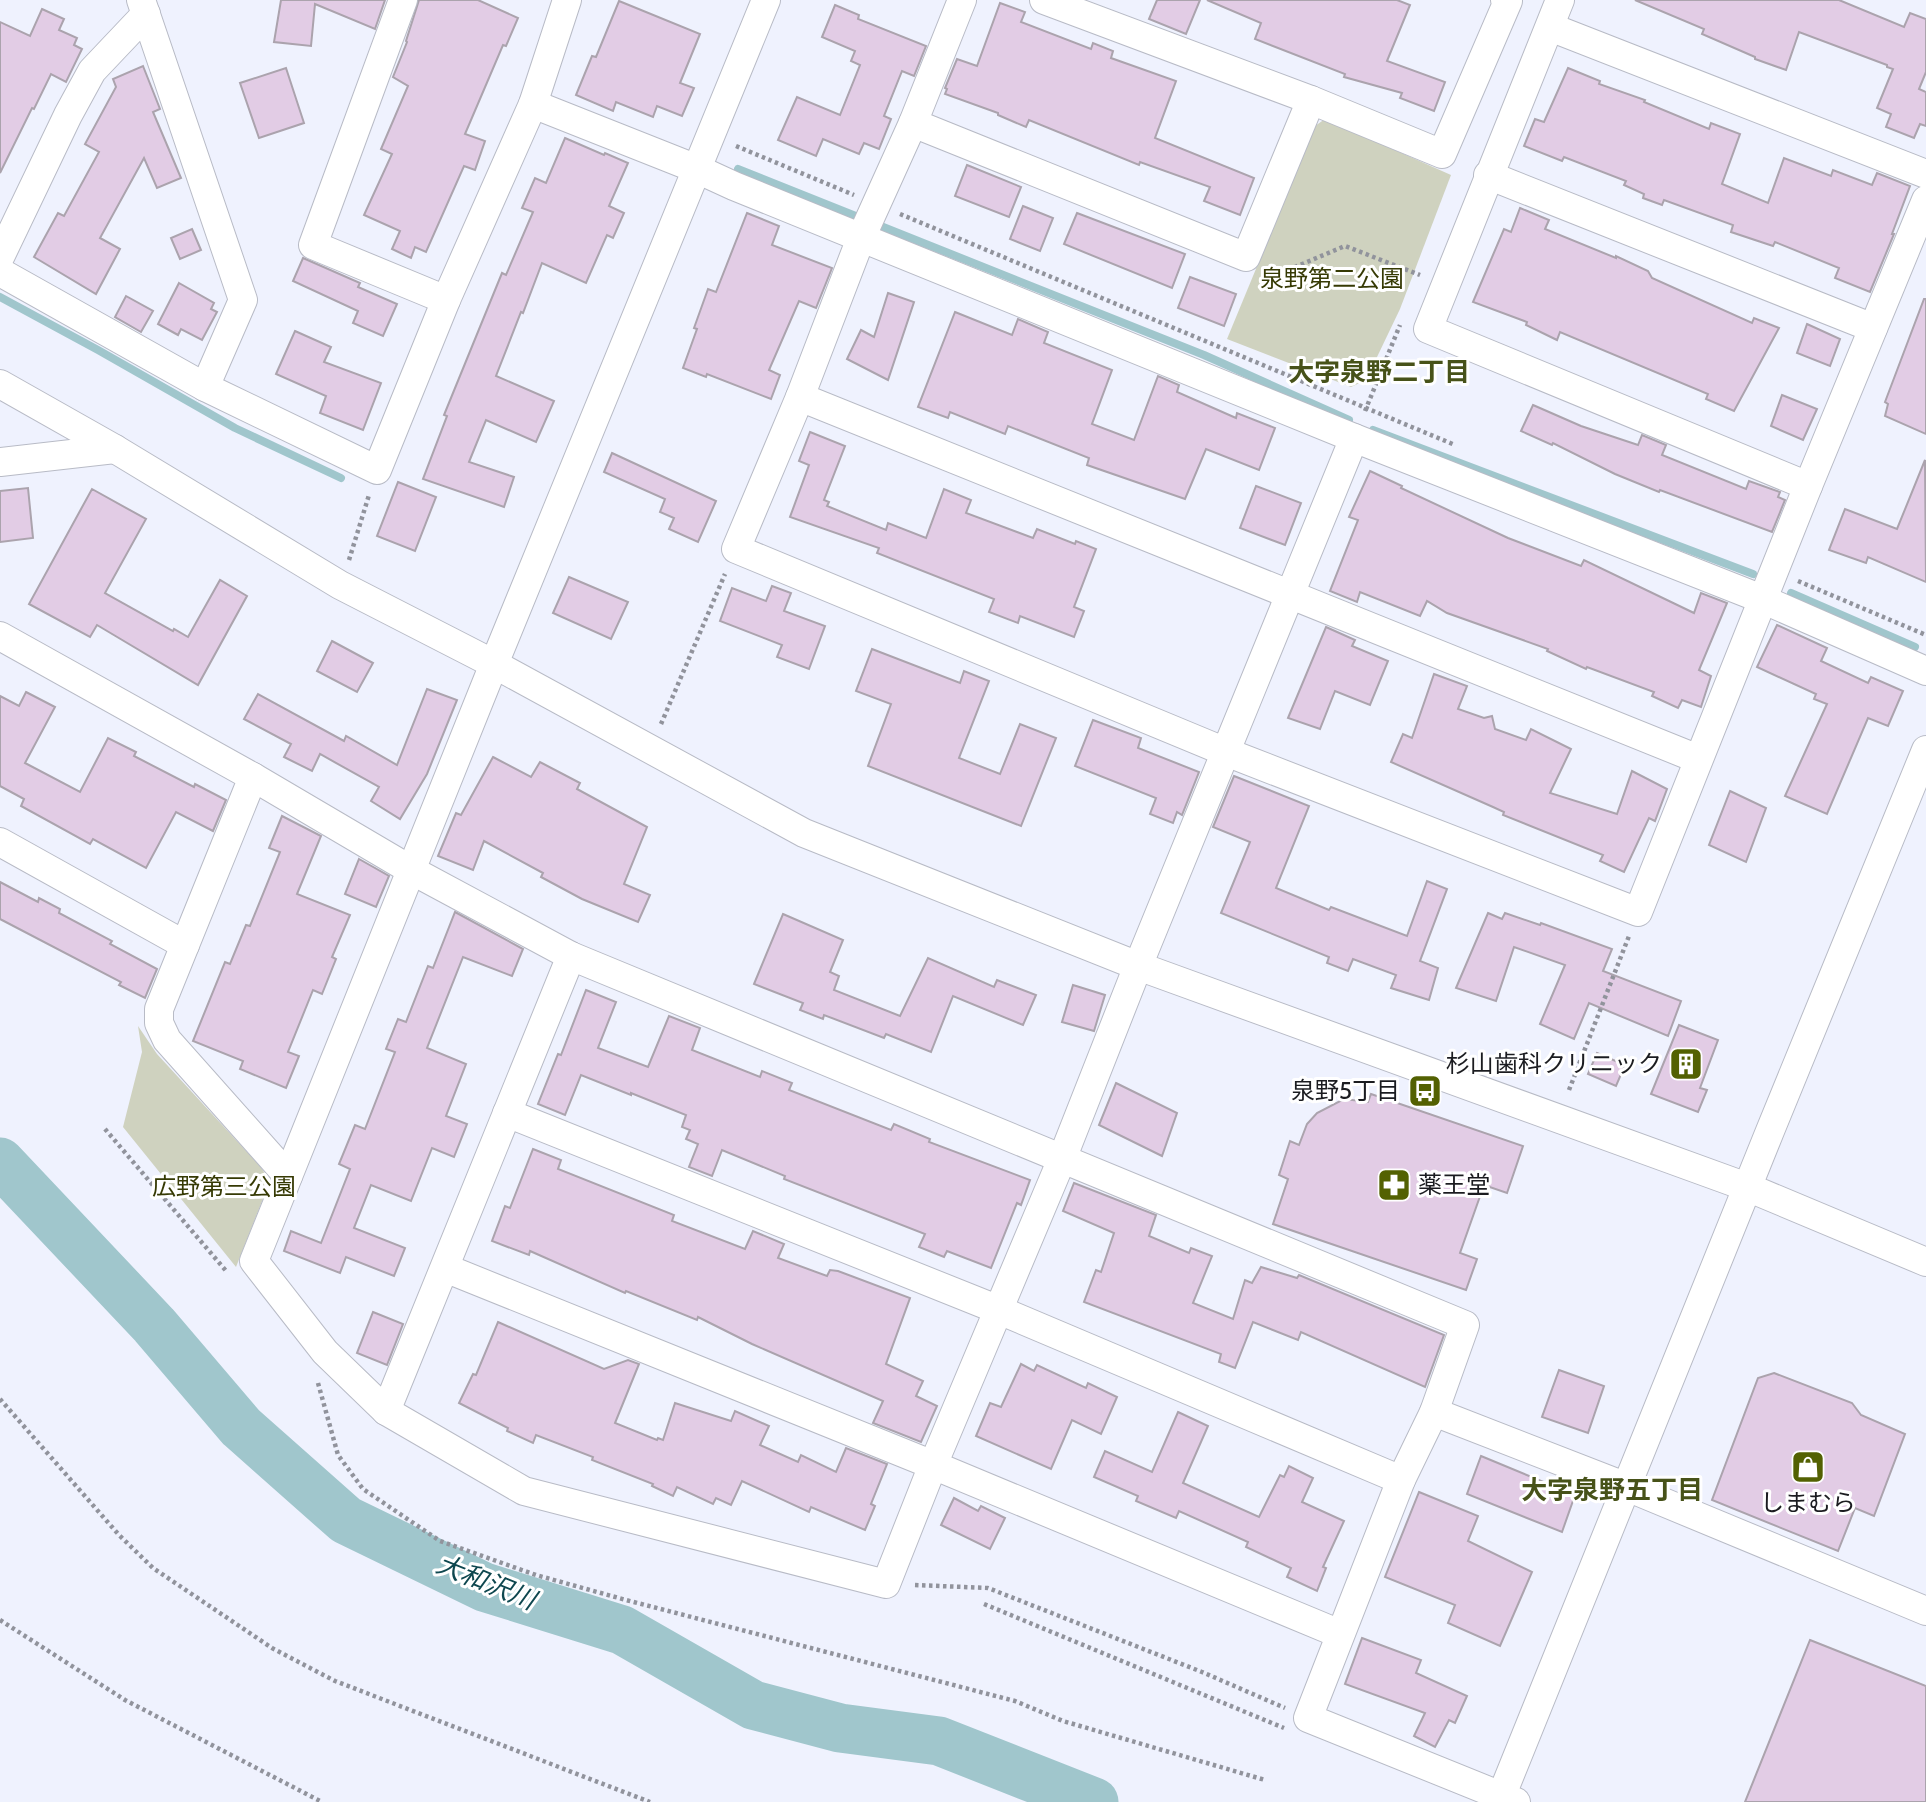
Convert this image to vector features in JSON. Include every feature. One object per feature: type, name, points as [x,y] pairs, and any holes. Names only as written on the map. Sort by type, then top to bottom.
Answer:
[{"type":"street","points":[[403,0],[313,245],[446,300]]},
{"type":"street","points":[[0,272],[205,387],[377,470],[446,300],[533,104],[567,0]]},
{"type":"street","points":[[766,0],[494,664],[254,1261],[325,1352],[386,1411],[524,1491],[886,1584],[933,1465],[1062,1159],[1354,438]]},
{"type":"street","points":[[962,0],[913,123],[861,237],[800,397],[736,549],[1226,752],[1638,912],[1773,571],[1926,200]]},
{"type":"street","points":[[1044,0],[1311,100],[1443,154],[1508,1],[1505,0]]},
{"type":"street","points":[[1560,0],[1428,330],[1808,486]]},
{"type":"street","points":[[0,257],[92,71],[143,7]]},
{"type":"street","points":[[143,7],[243,300],[205,387]]},
{"type":"street","points":[[1550,27],[1926,174]]},
{"type":"street","points":[[913,123],[1246,257],[1311,100]]},
{"type":"street","points":[[533,104],[1354,438],[1762,599],[1926,671]]},
{"type":"street","points":[[1488,175],[1873,328]]},
{"type":"street","points":[[0,384],[115,449],[341,584],[804,833],[1138,966],[1747,1187],[1926,1262]]},
{"type":"street","points":[[800,397],[1698,759]]},
{"type":"street","points":[[0,462],[115,449]]},
{"type":"street","points":[[0,636],[253,777],[411,870],[571,956],[1465,1325],[1434,1412],[1401,1480],[1340,1634],[1298,1723],[1509,1799],[1627,1488],[1926,750]]},
{"type":"street","points":[[253,777],[159,1009],[159,1023],[167,1041],[288,1175]]},
{"type":"street","points":[[0,842],[185,945]]},
{"type":"street","points":[[386,1411],[571,956]]},
{"type":"street","points":[[507,1113],[999,1310],[1401,1480]]},
{"type":"street","points":[[444,1268],[933,1465],[1340,1634]]},
{"type":"street","points":[[1434,1412],[1926,1611]]},
{"type":"path","points":[[732,144],[1365,410],[1467,450]]},
{"type":"path","points":[[1246,257],[1276,275],[1345,246],[1420,275]]},
{"type":"path","points":[[349,560],[377,470]]},
{"type":"path","points":[[659,728],[736,549]]},
{"type":"path","points":[[1773,571],[1926,635]]},
{"type":"path","points":[[1569,1090],[1638,912]]},
{"type":"path","points":[[0,1399],[119,1535],[153,1568],[272,1648],[335,1681],[650,1802]]},
{"type":"path","points":[[886,1584],[988,1588],[1202,1672],[1298,1723]]},
{"type":"path","points":[[984,1604],[1298,1723]]},
{"type":"path","points":[[0,1620],[125,1700],[322,1802]]},
{"type":"green space","name":"泉野第二公園","points":[[1325,119],[1451,175],[1400,309],[1366,380],[1351,387],[1227,339],[1315,126]]},
{"type":"green space","name":"広野第三公園","points":[[138,1026],[157,1054],[260,1166],[270,1181],[236,1267],[123,1127],[142,1052]]},
{"type":"building","points":[[281,0],[385,0],[375,29],[315,4],[311,46],[274,42]]},
{"type":"building","points":[[419,0],[478,0],[518,18],[506,46],[503,45],[465,134],[485,141],[475,170],[464,166],[426,252],[415,247],[411,258],[392,249],[400,231],[364,215],[392,154],[381,149],[408,86],[393,77]]},
{"type":"building","points":[[1157,0],[1200,0],[1186,34],[1149,19]]},
{"type":"building","points":[[1207,0],[1397,0],[1410,5],[1387,61],[1445,82],[1434,111],[1400,98],[1402,93],[1344,77],[1345,74],[1255,39],[1261,23]]},
{"type":"building","points":[[1635,0],[1839,0],[1904,27],[1910,13],[1926,19],[1926,72],[1919,89],[1926,92],[1926,126],[1920,124],[1914,138],[1886,127],[1891,114],[1877,108],[1893,69],[1887,65],[1799,32],[1786,70],[1755,59],[1702,34],[1704,29]]},
{"type":"building","points":[[619,1],[700,34],[680,83],[694,88],[682,116],[657,106],[653,117],[616,102],[613,111],[576,95],[592,56],[596,57]]},
{"type":"building","points":[[1000,3],[1025,12],[1021,22],[1091,49],[1093,43],[1113,51],[1111,58],[1176,81],[1155,138],[1254,178],[1240,215],[1204,201],[1210,187],[1140,162],[1139,165],[1029,120],[1026,127],[998,113],[945,94],[957,59],[977,66]]},
{"type":"building","points":[[835,5],[859,15],[858,19],[926,46],[914,76],[902,71],[884,116],[891,119],[879,149],[864,143],[859,154],[823,139],[816,156],[778,140],[797,97],[840,115],[860,65],[851,61],[855,51],[822,37]]},
{"type":"building","points":[[42,9],[64,19],[59,30],[77,38],[74,45],[82,49],[66,82],[51,74],[0,173],[0,22],[30,36]]},
{"type":"building","points":[[143,66],[160,109],[153,112],[181,178],[157,188],[144,158],[100,238],[120,249],[96,294],[34,257],[58,213],[64,216],[99,152],[85,144],[116,87],[113,79]]},
{"type":"building","points":[[286,68],[304,123],[259,138],[240,83]]},
{"type":"building","points":[[1568,68],[1600,81],[1599,84],[1645,100],[1644,102],[1709,129],[1711,123],[1740,134],[1722,184],[1768,203],[1784,158],[1831,176],[1833,170],[1872,185],[1877,173],[1910,186],[1870,292],[1835,278],[1839,268],[1775,242],[1773,246],[1731,232],[1733,225],[1664,200],[1662,205],[1643,198],[1644,194],[1624,185],[1626,181],[1564,157],[1562,161],[1524,146],[1535,119],[1544,122]]},
{"type":"building","points":[[565,138],[628,163],[609,206],[624,213],[613,238],[607,235],[586,283],[542,263],[523,313],[521,312],[496,376],[554,401],[536,442],[486,420],[469,462],[514,477],[504,507],[423,479],[447,416],[444,415],[502,273],[506,275],[533,212],[522,208],[535,178],[546,183]]},
{"type":"building","points":[[967,165],[1021,187],[1009,217],[955,196]]},
{"type":"building","points":[[1023,206],[1053,218],[1040,251],[1010,239]]},
{"type":"building","points":[[1520,208],[1549,220],[1545,229],[1616,256],[1648,271],[1652,278],[1752,323],[1754,318],[1779,328],[1734,411],[1706,399],[1708,394],[1560,332],[1557,340],[1526,325],[1527,322],[1473,302],[1504,229],[1511,232]]},
{"type":"building","points":[[747,213],[779,226],[772,245],[832,268],[816,308],[799,301],[769,370],[780,375],[771,399],[707,374],[706,377],[683,368],[708,289],[716,292]]},
{"type":"building","points":[[1077,213],[1185,254],[1172,288],[1064,244]]},
{"type":"building","points":[[192,229],[201,250],[180,259],[171,238]]},
{"type":"building","points":[[303,258],[360,283],[358,287],[397,304],[383,336],[353,323],[358,311],[293,281]]},
{"type":"building","points":[[1190,277],[1236,294],[1224,326],[1178,308]]},
{"type":"building","points":[[179,283],[214,303],[211,309],[217,312],[202,340],[181,329],[178,335],[158,324]]},
{"type":"building","points":[[888,293],[914,302],[888,380],[847,359],[861,330],[874,337]]},
{"type":"building","points":[[126,296],[153,311],[141,332],[115,317]]},
{"type":"building","points":[[1924,299],[1926,434],[1885,416],[1888,404],[1885,402]]},
{"type":"building","points":[[955,312],[1012,335],[1018,319],[1048,332],[1044,343],[1112,370],[1092,424],[1134,440],[1158,376],[1179,385],[1177,392],[1236,418],[1237,413],[1275,428],[1259,470],[1206,449],[1185,499],[1087,465],[1089,458],[1008,426],[1005,434],[950,412],[948,418],[918,407]]},
{"type":"building","points":[[1807,324],[1840,339],[1830,366],[1797,353]]},
{"type":"building","points":[[295,331],[331,347],[324,362],[381,383],[363,430],[320,413],[326,396],[276,374]]},
{"type":"building","points":[[1782,395],[1817,409],[1803,440],[1771,426]]},
{"type":"building","points":[[1533,405],[1581,426],[1638,445],[1642,435],[1666,445],[1662,455],[1746,489],[1749,481],[1780,492],[1778,497],[1785,500],[1772,532],[1660,490],[1659,492],[1521,431]]},
{"type":"building","points":[[810,432],[845,446],[824,500],[829,502],[827,506],[886,530],[888,523],[926,538],[944,489],[971,500],[966,513],[1033,538],[1037,529],[1096,549],[1074,607],[1084,611],[1074,637],[1020,616],[1018,623],[989,612],[994,599],[877,553],[879,548],[790,517],[809,465],[799,461]]},
{"type":"building","points":[[612,453],[716,501],[698,542],[669,529],[674,518],[660,512],[665,499],[604,472]]},
{"type":"building","points":[[1925,460],[1926,582],[1868,557],[1866,563],[1829,550],[1845,509],[1897,529]]},
{"type":"building","points":[[1370,471],[1508,538],[1581,566],[1584,560],[1694,613],[1701,593],[1727,603],[1699,670],[1711,676],[1701,707],[1682,700],[1678,708],[1652,696],[1654,692],[1587,667],[1586,669],[1547,651],[1548,649],[1447,613],[1427,601],[1420,616],[1360,592],[1357,602],[1330,591],[1358,520],[1349,517]]},
{"type":"building","points":[[398,482],[436,497],[415,551],[377,536]]},
{"type":"building","points":[[1256,486],[1301,503],[1285,545],[1240,528]]},
{"type":"building","points":[[28,488],[33,538],[0,542],[0,491]]},
{"type":"building","points":[[92,489],[146,519],[105,593],[188,637],[220,580],[247,596],[198,685],[97,625],[90,637],[29,604]]},
{"type":"building","points":[[569,577],[628,602],[611,639],[553,613]]},
{"type":"building","points":[[772,586],[791,593],[784,611],[825,626],[809,669],[777,657],[782,645],[720,621],[732,588],[766,601]]},
{"type":"building","points":[[1777,625],[1827,648],[1821,661],[1868,683],[1871,677],[1903,691],[1888,726],[1868,718],[1827,814],[1785,796],[1827,704],[1814,699],[1816,694],[1757,667]]},
{"type":"building","points":[[1326,627],[1355,640],[1352,646],[1388,661],[1370,705],[1335,691],[1320,729],[1288,718]]},
{"type":"building","points":[[332,641],[373,663],[357,692],[317,671]]},
{"type":"building","points":[[872,649],[960,683],[964,671],[989,681],[959,758],[1000,774],[1020,724],[1056,738],[1021,826],[868,766],[891,704],[856,691]]},
{"type":"building","points":[[1434,674],[1467,686],[1458,709],[1484,718],[1492,716],[1495,729],[1526,740],[1531,729],[1571,749],[1550,793],[1617,814],[1632,771],[1667,789],[1655,821],[1649,818],[1624,872],[1600,861],[1603,855],[1503,815],[1504,812],[1391,762],[1403,734],[1412,738]]},
{"type":"building","points":[[427,689],[457,700],[427,774],[400,819],[371,801],[379,787],[320,754],[312,771],[284,757],[291,744],[244,719],[258,694],[344,741],[346,736],[397,765]]},
{"type":"building","points":[[26,692],[55,707],[25,763],[80,792],[108,738],[136,752],[134,756],[226,800],[213,831],[176,812],[146,868],[93,839],[90,844],[21,806],[24,799],[0,786],[0,696],[19,706]]},
{"type":"building","points":[[1093,720],[1141,738],[1138,748],[1199,772],[1182,815],[1177,812],[1173,823],[1150,814],[1156,798],[1075,766]]},
{"type":"building","points":[[493,757],[531,777],[540,762],[580,783],[577,789],[647,827],[624,884],[650,895],[638,922],[582,899],[541,877],[543,873],[484,841],[473,870],[438,856],[456,813],[461,815]]},
{"type":"building","points":[[1234,776],[1309,806],[1276,888],[1329,910],[1331,907],[1407,936],[1427,881],[1447,889],[1420,961],[1438,968],[1429,1000],[1391,988],[1396,975],[1353,959],[1348,971],[1327,963],[1329,957],[1221,913],[1250,842],[1213,827]]},
{"type":"building","points":[[1730,791],[1766,808],[1746,862],[1709,845]]},
{"type":"building","points":[[282,816],[321,836],[297,894],[350,915],[332,957],[336,959],[322,994],[313,990],[288,1052],[299,1056],[286,1088],[240,1069],[243,1061],[193,1041],[225,962],[230,964],[246,925],[250,926],[280,852],[269,848]]},
{"type":"building","points":[[359,859],[389,876],[376,907],[345,894]]},
{"type":"building","points":[[0,882],[38,902],[39,898],[60,909],[59,913],[157,969],[145,998],[119,985],[121,982],[0,919]]},
{"type":"building","points":[[455,912],[523,949],[512,976],[463,957],[427,1048],[466,1064],[446,1116],[467,1124],[454,1157],[432,1148],[411,1201],[371,1185],[354,1228],[405,1248],[394,1276],[346,1257],[340,1273],[284,1251],[291,1231],[321,1243],[350,1169],[339,1164],[355,1125],[365,1129],[395,1052],[386,1049],[398,1019],[406,1022],[428,966],[433,968]]},
{"type":"building","points":[[1488,913],[1502,919],[1505,913],[1540,925],[1541,923],[1612,949],[1603,971],[1681,1001],[1668,1036],[1589,1003],[1574,1039],[1540,1024],[1565,965],[1514,947],[1496,1001],[1456,988]]},
{"type":"building","points":[[783,914],[843,940],[830,972],[839,976],[834,990],[900,1016],[928,958],[994,987],[997,980],[1036,995],[1023,1025],[953,996],[931,1052],[886,1034],[884,1038],[824,1015],[823,1019],[800,1010],[803,1003],[754,984]]},
{"type":"building","points":[[1073,985],[1105,995],[1094,1031],[1062,1022]]},
{"type":"building","points":[[586,990],[616,1002],[598,1048],[648,1067],[669,1016],[700,1028],[692,1050],[760,1077],[762,1071],[792,1083],[789,1090],[891,1130],[894,1124],[930,1139],[929,1142],[1030,1180],[1021,1205],[1017,1203],[991,1268],[947,1251],[944,1257],[919,1247],[925,1234],[784,1179],[785,1176],[722,1150],[712,1176],[689,1167],[698,1144],[686,1139],[690,1130],[682,1127],[686,1115],[631,1093],[581,1075],[565,1115],[538,1104],[558,1054],[561,1055]]},
{"type":"building","name":"杉山歯科クリニック","points":[[1679,1025],[1718,1040],[1700,1088],[1707,1090],[1698,1112],[1651,1094]]},
{"type":"building","points":[[1597,1053],[1625,1065],[1616,1086],[1588,1074]]},
{"type":"building","points":[[1116,1083],[1177,1113],[1162,1156],[1099,1125]]},
{"type":"building","points":[[1371,1094],[1523,1146],[1507,1193],[1484,1185],[1460,1253],[1477,1259],[1466,1290],[1273,1224],[1288,1179],[1279,1175],[1290,1141],[1299,1145],[1307,1124],[1317,1113],[1344,1099],[1368,1102]]},
{"type":"building","points":[[533,1149],[561,1160],[558,1169],[674,1215],[672,1221],[745,1249],[753,1231],[784,1244],[778,1258],[827,1276],[830,1270],[838,1271],[910,1298],[886,1364],[923,1381],[916,1396],[937,1406],[921,1442],[873,1423],[883,1401],[752,1344],[698,1317],[697,1320],[626,1291],[625,1293],[530,1251],[529,1255],[492,1241],[505,1206],[510,1208]]},
{"type":"building","points":[[1074,1183],[1156,1215],[1149,1236],[1189,1253],[1191,1248],[1212,1256],[1193,1303],[1233,1319],[1245,1280],[1252,1283],[1261,1267],[1297,1278],[1299,1275],[1444,1335],[1425,1387],[1301,1332],[1298,1340],[1253,1322],[1235,1368],[1219,1362],[1221,1354],[1084,1302],[1096,1270],[1101,1272],[1114,1233],[1063,1211]]},
{"type":"building","points":[[373,1312],[403,1324],[387,1365],[357,1353]]},
{"type":"building","points":[[498,1322],[604,1369],[628,1360],[639,1364],[615,1423],[657,1440],[663,1440],[675,1403],[731,1421],[735,1411],[769,1426],[760,1445],[798,1462],[801,1455],[836,1472],[846,1448],[887,1464],[871,1504],[875,1506],[865,1530],[811,1507],[809,1512],[742,1481],[731,1505],[716,1498],[713,1504],[677,1487],[673,1496],[652,1486],[653,1484],[592,1460],[593,1457],[536,1435],[533,1443],[507,1431],[508,1428],[459,1403],[473,1374],[476,1375]]},
{"type":"building","points":[[1021,1364],[1034,1371],[1037,1365],[1086,1388],[1088,1383],[1117,1397],[1101,1434],[1072,1420],[1051,1469],[976,1436],[990,1403],[1001,1407]]},
{"type":"building","points":[[1559,1370],[1604,1386],[1588,1433],[1542,1417]]},
{"type":"building","name":"しまむら","points":[[1774,1373],[1852,1403],[1861,1415],[1905,1434],[1874,1516],[1855,1508],[1838,1551],[1712,1500],[1758,1378]]},
{"type":"building","points":[[1178,1412],[1208,1426],[1183,1483],[1259,1517],[1280,1475],[1284,1477],[1289,1466],[1313,1478],[1302,1502],[1344,1521],[1323,1567],[1326,1568],[1317,1591],[1287,1577],[1291,1568],[1246,1547],[1248,1542],[1179,1511],[1176,1518],[1136,1501],[1138,1496],[1094,1477],[1105,1451],[1152,1472]]},
{"type":"building","points":[[1481,1456],[1575,1495],[1562,1532],[1467,1494]]},
{"type":"building","points":[[1419,1492],[1478,1516],[1468,1541],[1532,1572],[1500,1646],[1448,1623],[1455,1605],[1385,1577]]},
{"type":"building","points":[[954,1498],[978,1511],[981,1506],[1005,1518],[990,1549],[941,1525]]},
{"type":"building","points":[[1362,1638],[1421,1660],[1416,1673],[1467,1696],[1455,1723],[1449,1720],[1435,1747],[1414,1736],[1425,1713],[1345,1684]]},
{"type":"building","points":[[1810,1640],[1926,1686],[1926,1802],[1745,1802]]},
{"type":"waterway","points":[[738,169],[1204,355],[1349,420]]},
{"type":"waterway","points":[[0,297],[235,428],[341,478]]},
{"type":"waterway","points":[[1373,430],[1753,574]]},
{"type":"waterway","points":[[1791,593],[1915,647]]},
{"type":"waterway","name":"大和沢川","points":[[0,1162],[154,1325],[241,1427],[346,1520],[484,1587],[622,1630],[753,1705],[840,1728],[939,1741],[1094,1802]]},
{"type":"place","name":"杉山歯科クリニック","points":[[1686,1064]]},
{"type":"place","name":"泉野5丁目","points":[[1425,1091]]},
{"type":"place","name":"薬王堂","points":[[1394,1185]]},
{"type":"place","name":"しまむら","points":[[1808,1467]]},
{"type":"district","name":"大字泉野二丁目","points":[[1379,372]]},
{"type":"district","name":"大字泉野五丁目","points":[[1612,1490]]}]
